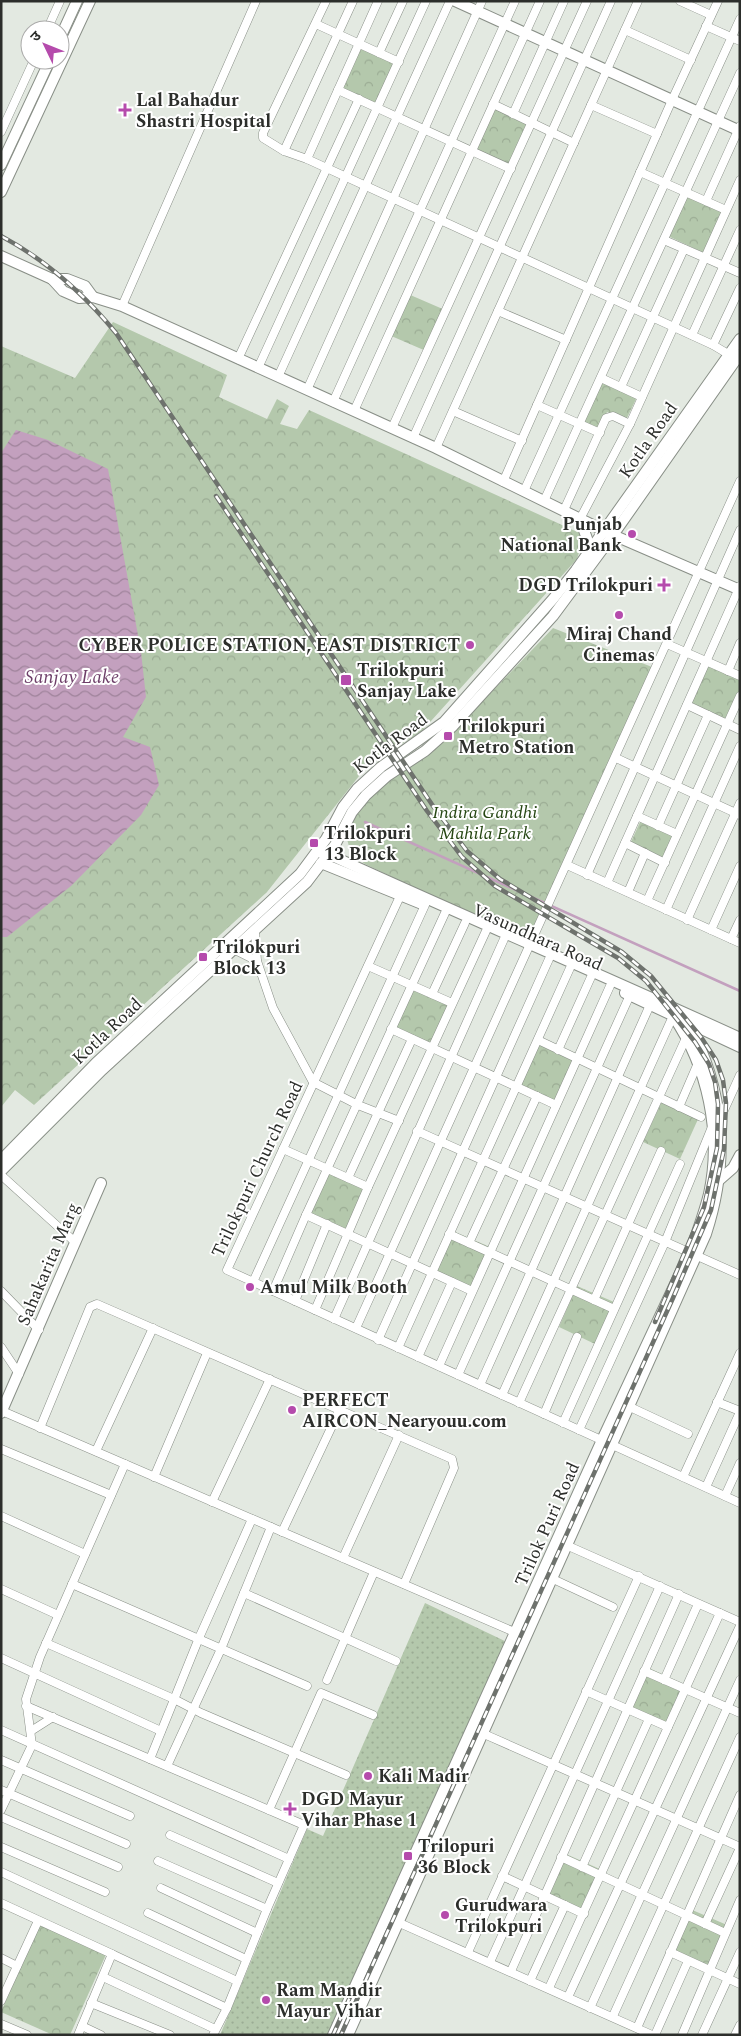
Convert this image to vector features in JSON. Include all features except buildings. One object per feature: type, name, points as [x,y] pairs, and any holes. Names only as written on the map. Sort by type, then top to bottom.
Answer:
[{"type":"street","points":[[51,20],[60,1]]},
{"type":"street","points":[[68,20],[77,1]]},
{"type":"street","points":[[1,192],[90,1]]},
{"type":"street","points":[[122,306],[256,1]]},
{"type":"street","points":[[326,1],[263,133],[263,138],[284,151],[346,176],[735,356]]},
{"type":"street","points":[[284,151],[354,1]]},
{"type":"street","points":[[307,159],[378,1]]},
{"type":"street","points":[[379,53],[403,1]]},
{"type":"street","points":[[258,368],[426,1]]},
{"type":"street","points":[[278,377],[450,1]]},
{"type":"street","points":[[455,1],[739,129],[706,201]]},
{"type":"street","points":[[307,390],[482,1]]},
{"type":"street","points":[[333,402],[515,1]]},
{"type":"street","points":[[354,411],[540,1]]},
{"type":"street","points":[[513,114],[564,1]]},
{"type":"street","points":[[392,428],[587,1]]},
{"type":"street","points":[[413,438],[611,1]]},
{"type":"street","points":[[436,448],[638,1]]},
{"type":"street","points":[[680,1],[711,15]]},
{"type":"street","points":[[503,482],[672,100],[718,1]]},
{"type":"street","points":[[524,491],[740,19]]},
{"type":"street","points":[[316,24],[399,62]]},
{"type":"street","points":[[706,26],[740,41]]},
{"type":"street","points":[[625,30],[690,60]]},
{"type":"street","points":[[1,132],[29,70]]},
{"type":"street","points":[[1,165],[45,70]]},
{"type":"street","points":[[544,501],[740,73]]},
{"type":"street","points":[[338,90],[510,168]]},
{"type":"street","points":[[238,359],[359,99]]},
{"type":"street","points":[[493,104],[574,143]]},
{"type":"street","points":[[591,105],[657,134]]},
{"type":"street","points":[[640,172],[726,210]]},
{"type":"street","points":[[591,550],[580,519],[630,424],[740,180]]},
{"type":"street","points":[[692,335],[740,230]]},
{"type":"street","points":[[664,240],[740,273]]},
{"type":"street","points":[[621,387],[684,249]]},
{"type":"street","points":[[1,256],[52,279],[63,291],[79,298],[93,297],[122,306],[436,448],[609,533],[716,581],[739,589],[607,883]]},
{"type":"street","points":[[713,345],[740,288]]},
{"type":"street","points":[[498,311],[566,340]]},
{"type":"street","name":"Kotla Road","points":[[1,1171],[102,1070],[307,882],[328,854],[352,812],[366,795],[387,776],[425,751],[453,726],[553,616],[609,533],[735,356],[740,339]]},
{"type":"street","points":[[601,378],[642,397]]},
{"type":"street","points":[[537,405],[600,433]]},
{"type":"street","points":[[453,411],[522,441]]},
{"type":"street","points":[[564,510],[606,418],[609,416],[630,424]]},
{"type":"street","points":[[356,1328],[740,481]]},
{"type":"street","points":[[587,874],[740,530]]},
{"type":"street","name":"Kotla Road","points":[[1,1160],[96,1063],[300,874],[326,839],[343,807],[357,789],[381,767],[420,741],[457,709],[553,599],[591,550],[609,533]]},
{"type":"street","points":[[728,671],[740,643]]},
{"type":"street","points":[[667,644],[740,676]]},
{"type":"street","points":[[647,901],[740,696]]},
{"type":"street","points":[[687,706],[740,730]]},
{"type":"street","points":[[658,826],[708,715]]},
{"type":"street","points":[[666,910],[740,746]]},
{"type":"street","points":[[616,758],[738,814]]},
{"type":"street","points":[[687,920],[738,814],[740,803]]},
{"type":"street","points":[[637,816],[677,834]]},
{"type":"street","points":[[625,843],[665,863]]},
{"type":"street","points":[[316,853],[322,862]]},
{"type":"street","name":"Vasundhara Road","points":[[316,853],[328,854],[425,905],[504,939],[529,946],[550,959],[673,1016],[687,1027],[740,1038]]},
{"type":"street","points":[[628,892],[645,853]]},
{"type":"street","name":"Vasundhara Road","points":[[322,862],[403,892],[529,946],[687,1027],[740,1047]]},
{"type":"street","points":[[567,865],[740,943]]},
{"type":"street","points":[[711,930],[740,866]]},
{"type":"street","name":"Trilokpuri Church Road","points":[[403,892],[226,1270],[740,1503]]},
{"type":"street","points":[[253,1282],[425,905]]},
{"type":"street","points":[[273,1292],[306,1215],[445,913]]},
{"type":"street","points":[[731,939],[740,920]]},
{"type":"street","points":[[432,994],[465,922]]},
{"type":"street","points":[[254,931],[257,961],[273,1008],[313,1082],[338,1095],[399,1121]]},
{"type":"street","points":[[315,1310],[368,1186],[486,931]]},
{"type":"street","points":[[334,1319],[450,1056],[504,939]]},
{"type":"street","points":[[233,949],[257,961]]},
{"type":"street","points":[[378,1340],[550,959]]},
{"type":"street","points":[[368,966],[452,1003]]},
{"type":"street","points":[[398,1348],[570,968]]},
{"type":"street","points":[[558,1050],[591,977]]},
{"type":"street","points":[[439,1366],[610,986]]},
{"type":"street","points":[[458,1375],[630,996]]},
{"type":"street","points":[[480,1385],[619,1078],[650,1005]]},
{"type":"street","points":[[502,1395],[673,1016]]},
{"type":"street","points":[[519,1403],[659,1097],[687,1027]]},
{"type":"street","name":"Trilok Puri Road","points":[[687,1027],[716,1123]]},
{"type":"street","name":"Trilok Puri Road","points":[[348,2035],[630,1407],[694,1254],[704,1212],[715,1183],[716,1123],[711,1075],[704,1056],[687,1027]]},
{"type":"street","points":[[391,1030],[556,1105]]},
{"type":"street","points":[[348,1178],[412,1039]]},
{"type":"street","points":[[538,1040],[701,1117]]},
{"type":"street","points":[[679,1107],[698,1063]]},
{"type":"street","name":"Trilok Puri Road","points":[[716,1123],[740,1075]]},
{"type":"street","points":[[469,1243],[536,1096]]},
{"type":"street","points":[[580,1430],[665,1242],[716,1123]]},
{"type":"street","points":[[417,1130],[740,1276]]},
{"type":"street","points":[[283,1149],[368,1186]]},
{"type":"street","points":[[594,1300],[661,1151]]},
{"type":"street","points":[[715,1183],[733,1168],[740,1155]]},
{"type":"street","points":[[563,1423],[680,1164]]},
{"type":"street","points":[[1,1175],[75,1242]]},
{"type":"street","name":"Sahakarita Marg","points":[[2,1412],[101,1184]]},
{"type":"street","points":[[306,1215],[472,1291]]},
{"type":"street","points":[[295,1301],[328,1224]]},
{"type":"street","points":[[449,1234],[614,1309]]},
{"type":"street","name":"Trilok Puri Road","points":[[333,2035],[558,1541],[602,1440],[694,1254]]},
{"type":"street","points":[[418,1357],[452,1282]]},
{"type":"street","points":[[1,1290],[38,1330]]},
{"type":"street","points":[[40,1428],[92,1305],[97,1304],[340,1409],[452,1460],[455,1465],[404,1584]]},
{"type":"street","points":[[96,1451],[153,1328]]},
{"type":"street","points":[[544,1414],[577,1337]]},
{"type":"street","points":[[1,1347],[19,1374]]},
{"type":"street","points":[[154,1477],[207,1353]]},
{"type":"street","points":[[683,1477],[740,1353]]},
{"type":"street","points":[[212,1502],[270,1379]]},
{"type":"street","points":[[706,1487],[740,1412],[717,1402]]},
{"type":"street","points":[[630,1407],[688,1434]]},
{"type":"street","points":[[282,1532],[340,1409]]},
{"type":"street","points":[[2,1412],[526,1637]]},
{"type":"street","points":[[343,1558],[399,1435]]},
{"type":"street","points":[[1,1449],[111,1495]]},
{"type":"street","points":[[725,1496],[740,1463]]},
{"type":"street","points":[[1,1810],[5,1792],[21,1770],[32,1745],[26,1699],[35,1673],[46,1643],[124,1464]]},
{"type":"street","points":[[1,1516],[86,1554]]},
{"type":"street","points":[[150,1758],[199,1638],[252,1519]]},
{"type":"street","points":[[167,1766],[221,1649],[271,1527]]},
{"type":"street","points":[[558,1541],[740,1622]]},
{"type":"street","points":[[327,1680],[374,1572]]},
{"type":"street","points":[[468,1952],[639,1576]]},
{"type":"street","points":[[553,1579],[613,1607]]},
{"type":"street","points":[[72,1584],[307,1686]]},
{"type":"street","points":[[490,1962],[660,1586]]},
{"type":"street","points":[[1,1589],[58,1615]]},
{"type":"street","points":[[244,1593],[396,1661]]},
{"type":"street","points":[[511,1971],[679,1594]]},
{"type":"street","points":[[664,1680],[698,1604]]},
{"type":"street","points":[[549,1988],[720,1613]]},
{"type":"street","points":[[568,1997],[740,1626]]},
{"type":"street","points":[[46,1643],[346,1775]]},
{"type":"street","points":[[1,1658],[161,1731]]},
{"type":"street","points":[[644,1670],[740,1713]]},
{"type":"street","points":[[590,2008],[740,1680]]},
{"type":"street","points":[[586,1691],[668,1727]]},
{"type":"street","points":[[269,1810],[322,1693],[372,1715]]},
{"type":"street","points":[[26,1706],[304,1825],[266,1909],[227,2008],[214,2032],[103,1977]]},
{"type":"street","points":[[31,1731],[53,1717]]},
{"type":"street","points":[[582,1867],[649,1719]]},
{"type":"street","points":[[1,1730],[289,1859]]},
{"type":"street","points":[[484,1734],[740,1847],[705,1924]]},
{"type":"street","points":[[613,2016],[740,1737]]},
{"type":"street","points":[[1,1760],[130,1816]]},
{"type":"street","points":[[5,1792],[126,1844]]},
{"type":"street","points":[[636,2028],[740,1795]]},
{"type":"street","points":[[1,1817],[118,1867]]},
{"type":"street","points":[[170,1835],[278,1883]]},
{"type":"street","points":[[1,1847],[105,1892]]},
{"type":"street","points":[[561,1857],[725,1933]]},
{"type":"street","points":[[158,1861],[266,1909]]},
{"type":"street","points":[[1,1872],[238,1981]]},
{"type":"street","points":[[502,1876],[584,1914]]},
{"type":"street","points":[[161,1888],[257,1932]]},
{"type":"street","points":[[682,2035],[708,1970],[740,1900]]},
{"type":"street","points":[[1,1903],[227,2008]]},
{"type":"street","points":[[530,1981],[565,1905]]},
{"type":"street","points":[[148,1913],[246,1959]]},
{"type":"street","points":[[386,1917],[653,2035],[688,1961]]},
{"type":"street","points":[[1,2001],[3,1990],[17,1966],[38,1921]]},
{"type":"street","points":[[670,1952],[740,1984]]},
{"type":"street","points":[[702,2035],[740,1952]]},
{"type":"street","points":[[78,2035],[112,1954]]},
{"type":"street","points":[[1,1958],[17,1966]]},
{"type":"street","points":[[91,2003],[170,2035]]},
{"type":"street","points":[[1,2024],[27,2035]]},
{"type":"street","points":[[736,2035],[740,2025]]},
{"type":"street","points":[[82,2026],[101,2035]]},
{"type":"green space","points":[[359,47],[396,63],[377,105],[341,88]]},
{"type":"green space","points":[[494,107],[528,123],[509,164],[475,149]]},
{"type":"green space","points":[[687,195],[724,211],[704,253],[668,236]]},
{"type":"green space","points":[[408,294],[445,310],[426,351],[389,335]]},
{"type":"green space","points":[[113,322],[227,375],[219,397],[267,419],[277,399],[289,406],[280,424],[297,429],[309,410],[584,535],[577,559],[422,731],[367,766],[267,892],[34,1105],[15,1090],[1,1107],[1,346],[75,378]]},
{"type":"green space","points":[[602,381],[637,397],[626,420],[607,412],[599,430],[583,422]]},
{"type":"green space","name":"Indira Gandhi Mahila Park","points":[[553,628],[652,667],[529,942],[365,864],[351,854],[347,839],[348,827],[370,796],[458,727]]},
{"type":"green space","points":[[709,664],[740,677],[740,694],[727,722],[691,705]]},
{"type":"green space","points":[[641,820],[674,836],[663,859],[630,844]]},
{"type":"green space","points":[[414,988],[451,1004],[432,1046],[395,1029]]},
{"type":"green space","points":[[538,1044],[575,1060],[556,1102],[519,1085]]},
{"type":"green space","points":[[662,1101],[699,1117],[680,1159],[643,1142]]},
{"type":"green space","points":[[330,1172],[367,1188],[348,1230],[311,1213]]},
{"type":"green space","points":[[453,1231],[490,1247],[471,1289],[435,1272]]},
{"type":"green space","points":[[577,1286],[614,1302],[595,1344],[559,1327]]},
{"type":"green space","points":[[425,1603],[509,1643],[331,2035],[220,2035],[307,1829],[323,1836]]},
{"type":"green space","points":[[649,1668],[686,1685],[667,1726],[630,1709]]},
{"type":"green space","points":[[566,1854],[602,1870],[583,1912],[547,1895]]},
{"type":"green space","points":[[690,1909],[727,1925],[708,1966],[672,1950]]},
{"type":"green space","points":[[41,1920],[108,1950],[70,2035],[53,2035],[1,2012]]},
{"type":"water","name":"Sanjay Lake","points":[[16,430],[48,440],[108,469],[141,652],[146,697],[123,737],[150,747],[159,785],[141,815],[71,886],[7,937],[1,937],[1,453]]},
{"type":"waterway","points":[[365,822],[740,991]]},
{"type":"railway","points":[[1,236],[18,245],[63,278],[116,333],[433,806],[467,851],[500,879],[622,952],[651,976],[701,1037],[716,1060],[723,1080],[726,1103],[724,1149],[711,1210],[341,2035]]},
{"type":"railway","points":[[216,496],[427,811],[462,857],[495,886],[618,958],[646,981],[695,1042],[709,1064],[715,1082],[718,1104],[717,1148],[704,1207],[655,1322]]},
{"type":"railway","points":[[333,2035],[354,1988]]},
{"type":"place","name":"Lal Bahadur Shastri Hospital","points":[[125,110]]},
{"type":"place","name":"Punjab National Bank","points":[[632,534]]},
{"type":"place","name":"DGD Trilokpuri","points":[[664,585]]},
{"type":"place","name":"Miraj Chand Cinemas","points":[[619,615]]},
{"type":"place","name":"CYBER POLICE STATION, EAST DISTRICT","points":[[470,645]]},
{"type":"place","name":"Trilokpuri Sanjay Lake","points":[[346,680]]},
{"type":"place","name":"Trilokpuri Metro Station","points":[[448,736]]},
{"type":"place","name":"Trilokpuri 13 Block","points":[[314,843]]},
{"type":"place","name":"Trilokpuri Block 13","points":[[203,957]]},
{"type":"place","name":"Amul Milk Booth","points":[[250,1287]]},
{"type":"place","name":"PERFECT AIRCON_Nearyouu.com","points":[[292,1410]]},
{"type":"place","name":"Kali Madir","points":[[368,1776]]},
{"type":"place","name":"DGD Mayur Vihar Phase 1","points":[[290,1809]]},
{"type":"place","name":"Trilopuri 36 Block","points":[[408,1856]]},
{"type":"place","name":"Gurudwara Trilokpuri","points":[[445,1915]]},
{"type":"place","name":"Ram Mandir Mayur Vihar","points":[[266,2000]]}]
